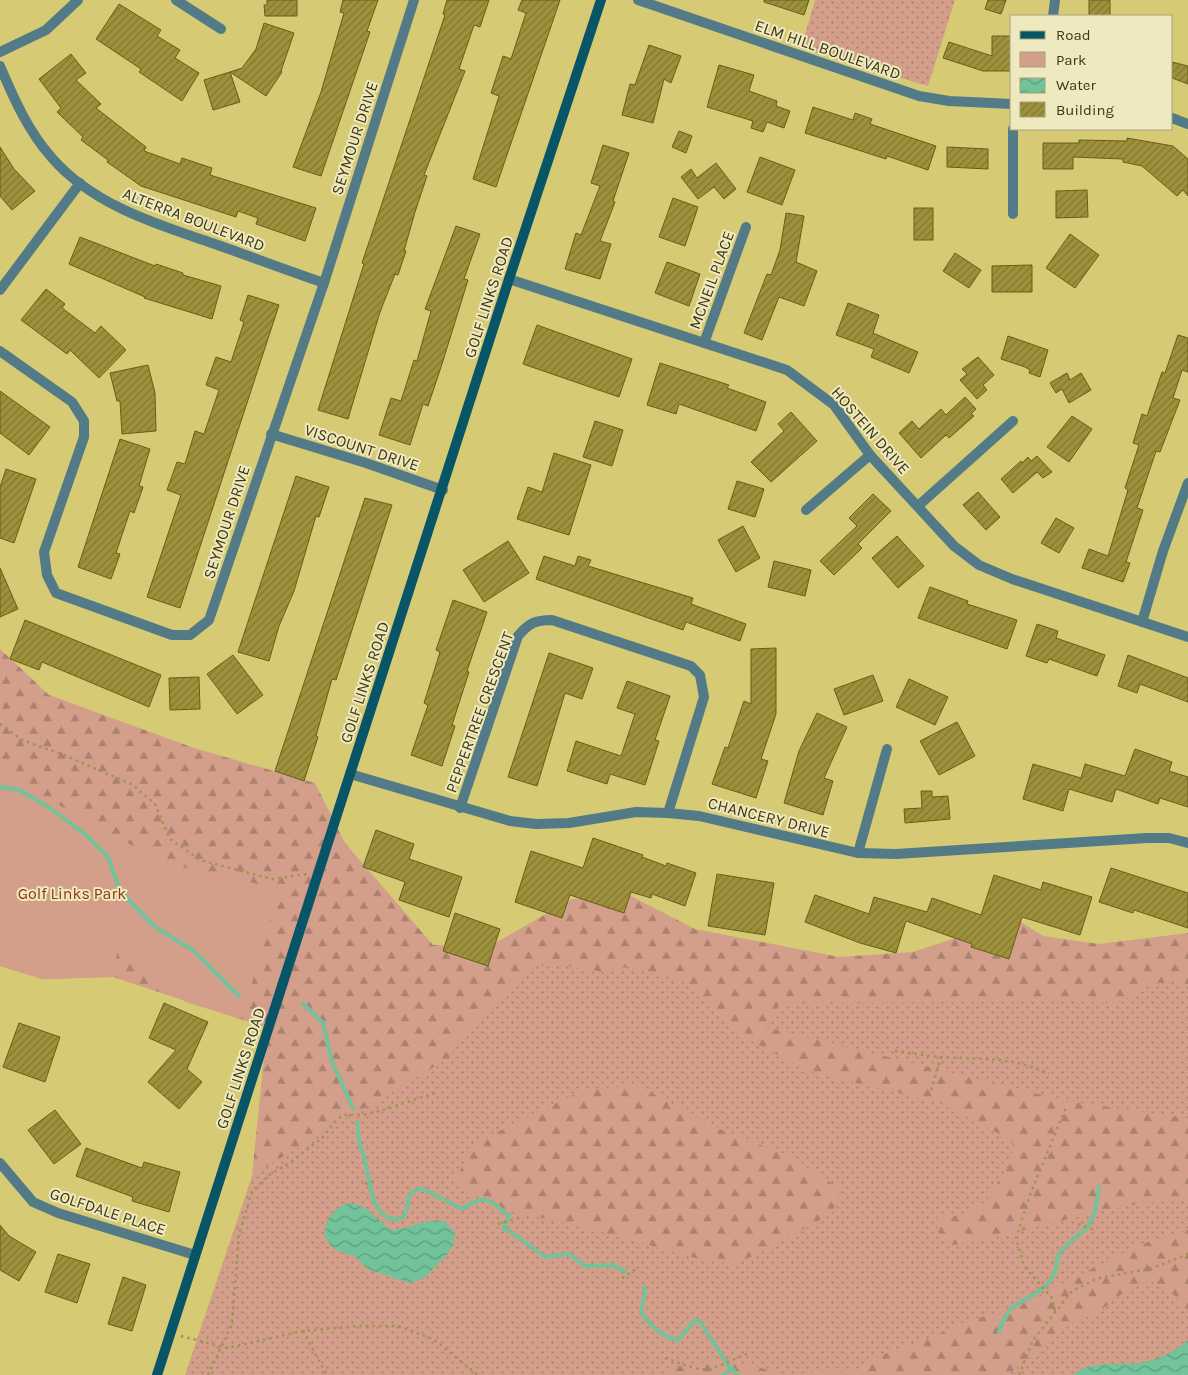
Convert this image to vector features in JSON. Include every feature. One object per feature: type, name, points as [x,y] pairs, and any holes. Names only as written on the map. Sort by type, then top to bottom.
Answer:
[{"type":"main road","name":"GOLF LINKS ROAD","points":[[158,1375],[195,1255],[443,490],[509,278],[601,0]]},
{"type":"street","points":[[0,52],[46,30],[78,0]]},
{"type":"street","points":[[176,0],[221,29]]},
{"type":"street","name":"SEYMOUR DRIVE","points":[[0,351],[72,402],[84,421],[84,438],[44,552],[47,575],[56,592],[172,635],[190,635],[209,620],[324,283],[414,0]]},
{"type":"street","name":"ELM HILL BOULEVARD","points":[[638,0],[919,96],[949,101],[1010,104]]},
{"type":"street","points":[[1053,15],[1055,0]]},
{"type":"street","name":"ALTERRA BOULEVARD","points":[[0,66],[23,119],[52,159],[80,183],[116,207],[170,229],[324,283]]},
{"type":"street","points":[[1173,118],[1188,124]]},
{"type":"street","points":[[1013,130],[1013,214]]},
{"type":"street","points":[[0,290],[80,183]]},
{"type":"street","name":"MCNEIL PLACE","points":[[704,343],[746,227]]},
{"type":"street","name":"HOSTEIN DRIVE","points":[[509,278],[787,370],[834,405],[870,456],[954,546],[979,565],[1012,579],[1188,637]]},
{"type":"street","points":[[918,506],[1013,421]]},
{"type":"street","name":"VISCOUNT DRIVE","points":[[271,434],[366,463],[443,490]]},
{"type":"street","points":[[806,510],[870,456]]},
{"type":"street","points":[[1142,622],[1163,551],[1188,483]]},
{"type":"street","name":"PEPPERTREE CRESCENT","points":[[460,808],[518,636],[527,625],[536,620],[552,620],[691,666],[700,675],[704,697],[668,813]]},
{"type":"street","points":[[858,854],[887,749]]},
{"type":"street","name":"CHANCERY DRIVE","points":[[350,774],[460,808],[510,821],[536,824],[568,823],[636,812],[668,813],[699,816],[858,854],[896,854],[1147,838],[1169,838],[1188,843]]},
{"type":"street","name":"GOLFDALE PLACE","points":[[0,1163],[33,1202],[58,1214],[195,1255]]},
{"type":"path","points":[[0,724],[22,740],[64,755],[133,785],[155,804],[170,839],[200,860],[272,879],[319,872]]},
{"type":"path","points":[[896,1051],[941,1057],[1009,1060],[1025,1063],[1049,1074]]},
{"type":"path","points":[[931,1090],[941,1057]]},
{"type":"path","points":[[208,1375],[232,1324],[239,1234],[252,1192],[269,1175],[288,1164],[322,1138],[337,1119],[346,1115],[362,1115],[386,1109],[435,1092]]},
{"type":"path","points":[[1055,1311],[1053,1298],[1024,1266],[1016,1238],[1030,1195],[1066,1107]]},
{"type":"path","points":[[365,1184],[375,1181]]},
{"type":"path","points":[[498,1224],[522,1217]]},
{"type":"path","points":[[1078,1224],[1095,1230]]},
{"type":"path","points":[[1019,1375],[1026,1352],[1033,1340],[1072,1291],[1088,1281],[1150,1269],[1188,1254]]},
{"type":"path","points":[[622,1278],[636,1269]]},
{"type":"path","points":[[169,1337],[186,1336],[222,1348],[303,1331],[358,1326],[398,1326],[433,1339],[448,1348],[478,1375]]},
{"type":"path","points":[[303,1331],[327,1375]]},
{"type":"path","points":[[699,1374],[714,1371],[747,1354]]},
{"type":"path","points":[[665,1358],[692,1372]]},
{"type":"green space","points":[[815,0],[955,0],[928,86],[801,48]]},
{"type":"green space","points":[[0,649],[49,695],[194,748],[315,783],[345,843],[433,945],[490,946],[572,899],[629,895],[695,929],[839,957],[913,952],[989,927],[1021,922],[1043,936],[1099,944],[1188,933],[1188,987],[1172,980],[1143,987],[1118,1004],[1079,1001],[779,1004],[766,1027],[1067,1101],[1188,1118],[1188,1200],[1128,1206],[982,1240],[952,1245],[938,1232],[938,1212],[961,1217],[985,1202],[1012,1160],[1013,1141],[940,1103],[810,1072],[749,1040],[681,980],[627,967],[603,972],[556,964],[533,967],[451,1048],[454,1055],[252,1175],[267,1028],[113,977],[42,979],[0,966]]},
{"type":"green space","name":"Golf Links Park","points":[[0,766],[46,798],[164,863],[280,889],[241,1019],[186,1002],[118,948],[113,977],[42,979],[0,966]]},
{"type":"green space","points":[[572,923],[898,976],[1188,957],[1188,1375],[185,1375],[331,942],[478,983]]},
{"type":"green space","points":[[638,1086],[724,1131],[787,1155],[841,1189],[832,1213],[770,1248],[735,1264],[699,1259],[580,1226],[502,1210],[453,1184],[467,1157],[483,1139],[585,1089]]},
{"type":"green space","points":[[1188,1230],[1188,1313],[1178,1298],[1154,1282],[1133,1285],[1100,1311],[1062,1328],[1008,1375],[667,1375],[678,1366],[725,1360],[787,1374],[831,1371],[855,1372],[879,1356],[932,1337],[967,1321],[1015,1308],[1138,1245]]},
{"type":"water","points":[[350,1203],[364,1207],[391,1230],[426,1222],[446,1222],[455,1234],[453,1245],[447,1255],[424,1278],[410,1283],[367,1269],[356,1257],[334,1249],[325,1238],[326,1226],[331,1216],[339,1208]]},
{"type":"water","points":[[1188,1340],[1188,1375],[1073,1375],[1089,1366],[1149,1361],[1173,1351]]},
{"type":"building","points":[[267,0],[297,0],[297,16],[265,16],[264,5],[267,5]]},
{"type":"building","points":[[343,0],[378,0],[367,31],[370,32],[321,176],[293,167],[321,92],[344,13],[340,12]]},
{"type":"building","points":[[447,0],[489,0],[480,27],[474,25],[459,69],[465,71],[424,175],[427,176],[404,251],[406,251],[398,275],[395,274],[380,312],[348,419],[318,410],[364,264],[362,263],[445,15],[443,14]]},
{"type":"building","points":[[522,0],[560,0],[496,187],[473,179],[499,96],[491,93],[503,56],[511,59],[526,13],[518,10]]},
{"type":"building","points":[[764,0],[809,0],[804,15],[764,2]]},
{"type":"building","points":[[988,0],[1006,0],[1001,14],[985,9]]},
{"type":"building","points":[[1089,0],[1110,0],[1110,15],[1089,15]]},
{"type":"building","points":[[119,4],[161,30],[157,36],[180,50],[175,58],[199,73],[182,101],[139,72],[141,69],[96,39]]},
{"type":"building","points":[[264,23],[294,33],[282,72],[266,96],[230,72],[242,68],[256,49]]},
{"type":"building","points":[[992,36],[1010,36],[1010,71],[983,71],[943,58],[949,42],[992,56]]},
{"type":"building","points":[[649,45],[681,56],[671,83],[664,79],[653,123],[622,115],[630,84],[635,85]]},
{"type":"building","points":[[71,54],[86,73],[76,80],[101,104],[96,108],[146,147],[144,151],[180,164],[182,158],[212,168],[210,175],[316,208],[305,241],[256,224],[258,218],[238,211],[236,217],[141,186],[107,162],[108,160],[81,140],[83,137],[57,112],[61,108],[39,79]]},
{"type":"building","points":[[1173,62],[1188,66],[1188,84],[1173,78]]},
{"type":"building","points":[[719,65],[754,75],[749,91],[777,101],[776,106],[790,111],[784,128],[767,122],[763,132],[751,128],[753,121],[707,107]]},
{"type":"building","points":[[230,72],[240,102],[213,110],[204,80]]},
{"type":"building","points":[[813,107],[853,120],[855,113],[872,119],[870,124],[936,146],[928,170],[887,156],[886,159],[805,133]]},
{"type":"building","points":[[679,131],[692,136],[686,153],[672,147]]},
{"type":"building","points":[[1127,138],[1173,146],[1188,159],[1188,196],[1183,190],[1177,196],[1142,166],[1123,162],[1123,159],[1073,157],[1073,169],[1043,169],[1043,143],[1079,143],[1079,140],[1127,141]]},
{"type":"building","points":[[603,145],[629,153],[613,201],[615,202],[600,241],[611,244],[600,279],[565,269],[576,233],[581,235],[600,186],[591,183]]},
{"type":"building","points":[[0,147],[14,169],[35,191],[12,210],[0,196]]},
{"type":"building","points":[[947,147],[988,149],[988,169],[947,167]]},
{"type":"building","points":[[760,157],[795,170],[782,205],[747,192]]},
{"type":"building","points":[[716,163],[736,189],[724,199],[714,187],[698,199],[681,177],[691,169],[697,178]]},
{"type":"building","points":[[1087,190],[1088,217],[1056,218],[1056,191]]},
{"type":"building","points":[[673,198],[698,207],[685,246],[659,237]]},
{"type":"building","points":[[914,208],[933,208],[933,240],[914,240]]},
{"type":"building","points":[[786,213],[804,216],[796,262],[817,271],[804,306],[779,297],[762,340],[744,333],[767,274],[771,275],[780,250]]},
{"type":"building","points":[[456,226],[480,234],[464,279],[468,280],[442,364],[428,406],[423,404],[410,445],[379,435],[391,398],[401,401],[414,360],[417,361],[431,311],[425,309]]},
{"type":"building","points":[[1070,234],[1099,255],[1075,288],[1046,268]]},
{"type":"building","points":[[80,237],[155,266],[156,264],[183,273],[183,275],[221,286],[212,319],[144,298],[69,264]]},
{"type":"building","points":[[955,253],[981,270],[969,288],[943,271]]},
{"type":"building","points":[[667,262],[700,274],[689,306],[655,293]]},
{"type":"building","points":[[1032,265],[1032,292],[992,292],[992,266]]},
{"type":"building","points":[[46,289],[65,304],[62,308],[95,333],[101,326],[126,350],[99,378],[70,350],[67,354],[21,320]]},
{"type":"building","points":[[248,295],[279,305],[180,608],[147,597],[181,495],[167,490],[177,462],[185,464],[195,431],[204,434],[219,390],[206,385],[216,357],[231,362],[244,322],[240,320]]},
{"type":"building","points":[[848,303],[879,315],[873,333],[918,352],[909,373],[871,357],[874,349],[836,335]]},
{"type":"building","points":[[537,325],[632,359],[619,397],[523,364]]},
{"type":"building","points":[[1178,335],[1188,338],[1188,372],[1182,370],[1173,398],[1180,400],[1160,452],[1156,451],[1137,508],[1143,510],[1126,562],[1130,563],[1123,582],[1082,568],[1089,549],[1108,556],[1128,490],[1125,488],[1139,445],[1133,443],[1142,414],[1147,416],[1162,372],[1165,373]]},
{"type":"building","points":[[1008,336],[1048,350],[1040,377],[1029,373],[1030,370],[1025,367],[1001,359]]},
{"type":"building","points":[[978,357],[994,375],[983,385],[987,390],[977,399],[960,380],[967,374],[962,369]]},
{"type":"building","points":[[660,363],[729,385],[727,388],[766,402],[756,431],[679,404],[676,414],[647,405]]},
{"type":"building","points":[[148,365],[155,393],[156,431],[122,434],[120,401],[117,401],[110,373]]},
{"type":"building","points":[[1067,373],[1070,380],[1081,373],[1091,390],[1069,403],[1062,389],[1056,393],[1050,383]]},
{"type":"building","points":[[0,391],[50,427],[29,455],[0,433]]},
{"type":"building","points":[[965,397],[976,409],[971,414],[974,416],[949,438],[946,435],[921,458],[899,433],[912,421],[919,429],[941,409],[946,415]]},
{"type":"building","points":[[791,412],[817,441],[771,482],[751,462],[784,431],[778,424]]},
{"type":"building","points":[[1072,416],[1092,429],[1069,462],[1047,447]]},
{"type":"building","points":[[595,421],[623,430],[612,466],[583,457]]},
{"type":"building","points":[[120,439],[150,449],[139,486],[143,487],[134,513],[130,511],[116,553],[120,554],[111,579],[78,567]]},
{"type":"building","points":[[554,453],[591,465],[569,535],[517,519],[528,487],[542,492]]},
{"type":"building","points":[[1037,456],[1052,472],[1043,478],[1037,472],[1013,493],[1001,479],[1021,461],[1022,463],[1028,457],[1031,461]]},
{"type":"building","points":[[6,469],[36,479],[14,543],[0,538],[0,487]]},
{"type":"building","points":[[296,476],[329,487],[319,517],[316,516],[294,591],[279,626],[269,661],[238,652]]},
{"type":"building","points":[[737,481],[764,489],[755,517],[728,509]]},
{"type":"building","points":[[978,492],[1000,517],[986,530],[963,505]]},
{"type":"building","points":[[873,494],[891,511],[858,544],[862,548],[834,575],[820,561],[857,526],[849,518]]},
{"type":"building","points":[[365,498],[392,505],[336,680],[332,679],[316,736],[318,737],[304,781],[275,771]]},
{"type":"building","points":[[1056,518],[1074,528],[1059,553],[1041,543]]},
{"type":"building","points":[[743,526],[760,558],[736,572],[718,540]]},
{"type":"building","points":[[897,536],[924,566],[898,588],[872,558]]},
{"type":"building","points":[[508,541],[529,573],[484,602],[463,570]]},
{"type":"building","points":[[544,556],[575,566],[578,556],[591,560],[588,566],[693,598],[691,604],[746,624],[740,641],[686,622],[683,630],[536,579]]},
{"type":"building","points":[[774,561],[811,570],[805,596],[768,587]]},
{"type":"building","points":[[0,568],[18,609],[0,617]]},
{"type":"building","points":[[930,587],[968,601],[967,604],[1017,620],[1007,649],[918,618]]},
{"type":"building","points":[[453,600],[487,612],[467,671],[469,672],[452,725],[455,726],[442,766],[411,755],[428,705],[424,703],[440,652],[436,650]]},
{"type":"building","points":[[25,620],[161,675],[149,707],[42,662],[39,670],[10,659]]},
{"type":"building","points":[[1037,624],[1058,631],[1056,638],[1105,655],[1097,676],[1049,659],[1047,663],[1026,656]]},
{"type":"building","points":[[776,648],[776,714],[761,759],[768,761],[756,798],[712,784],[725,747],[728,748],[744,701],[751,704],[751,649]]},
{"type":"building","points":[[549,653],[593,668],[582,699],[565,693],[537,786],[508,777]]},
{"type":"building","points":[[233,655],[263,695],[237,714],[207,674]]},
{"type":"building","points":[[1128,655],[1188,678],[1188,702],[1140,684],[1137,693],[1118,686]]},
{"type":"building","points":[[873,675],[883,701],[844,715],[834,689]]},
{"type":"building","points":[[199,677],[200,709],[170,710],[169,678]]},
{"type":"building","points":[[909,679],[948,697],[935,725],[896,707]]},
{"type":"building","points":[[627,681],[670,696],[655,740],[659,741],[645,785],[610,774],[607,784],[567,771],[576,741],[621,756],[635,714],[617,708]]},
{"type":"building","points":[[817,713],[847,727],[824,778],[833,781],[823,815],[784,803],[799,751]]},
{"type":"building","points":[[957,722],[975,756],[939,775],[920,741]]},
{"type":"building","points":[[1135,749],[1172,762],[1169,771],[1188,777],[1188,807],[1160,798],[1158,804],[1116,789],[1112,802],[1069,789],[1063,811],[1023,799],[1033,764],[1081,778],[1085,764],[1125,776]]},
{"type":"building","points":[[921,791],[932,791],[932,797],[948,796],[950,819],[905,823],[904,809],[922,808]]},
{"type":"building","points":[[376,830],[414,844],[409,859],[462,877],[449,917],[399,900],[405,882],[363,867]]},
{"type":"building","points":[[593,838],[643,855],[642,857],[666,866],[667,863],[696,873],[685,906],[652,894],[651,898],[631,892],[624,913],[570,895],[562,918],[515,902],[531,851],[583,868]]},
{"type":"building","points":[[1111,868],[1188,893],[1188,928],[1134,910],[1133,913],[1099,902]]},
{"type":"building","points":[[717,874],[774,883],[765,935],[708,926]]},
{"type":"building","points":[[994,875],[1041,890],[1043,882],[1092,897],[1080,935],[1022,917],[1009,959],[971,947],[972,944],[906,921],[896,953],[860,943],[805,922],[815,895],[869,914],[874,897],[927,912],[932,898],[981,915]]},
{"type":"building","points":[[455,913],[500,929],[488,966],[443,951]]},
{"type":"building","points":[[164,1003],[208,1022],[187,1069],[202,1082],[179,1109],[148,1082],[176,1050],[149,1038]]},
{"type":"building","points":[[19,1023],[60,1037],[45,1082],[3,1067]]},
{"type":"building","points":[[55,1110],[81,1144],[54,1164],[28,1130]]},
{"type":"building","points":[[86,1148],[142,1168],[144,1162],[180,1172],[169,1212],[132,1201],[133,1197],[76,1176]]},
{"type":"building","points":[[0,1225],[9,1236],[36,1252],[19,1281],[0,1270]]},
{"type":"building","points":[[58,1254],[90,1264],[77,1303],[45,1292]]},
{"type":"building","points":[[123,1277],[146,1285],[132,1331],[108,1324]]},
{"type":"waterway","points":[[0,787],[20,790],[51,809],[85,834],[108,857],[120,891],[155,927],[194,951],[239,996]]},
{"type":"waterway","points":[[303,1004],[323,1023],[332,1062],[353,1108]]},
{"type":"waterway","points":[[357,1122],[360,1145],[371,1193],[379,1210],[385,1216],[398,1219],[405,1215],[409,1194],[421,1188],[462,1209],[477,1201],[487,1200],[509,1216],[503,1229],[511,1232],[545,1257],[569,1254],[585,1266],[612,1265],[625,1271]]},
{"type":"waterway","points":[[999,1332],[1008,1312],[1014,1306],[1042,1289],[1049,1282],[1055,1273],[1061,1251],[1088,1226],[1095,1210],[1099,1187]]},
{"type":"waterway","points":[[644,1287],[645,1292],[641,1312],[648,1321],[662,1334],[678,1340],[694,1321],[700,1322],[731,1369],[723,1375]]},
{"type":"waterway","points":[[731,1367],[737,1375]]}]
